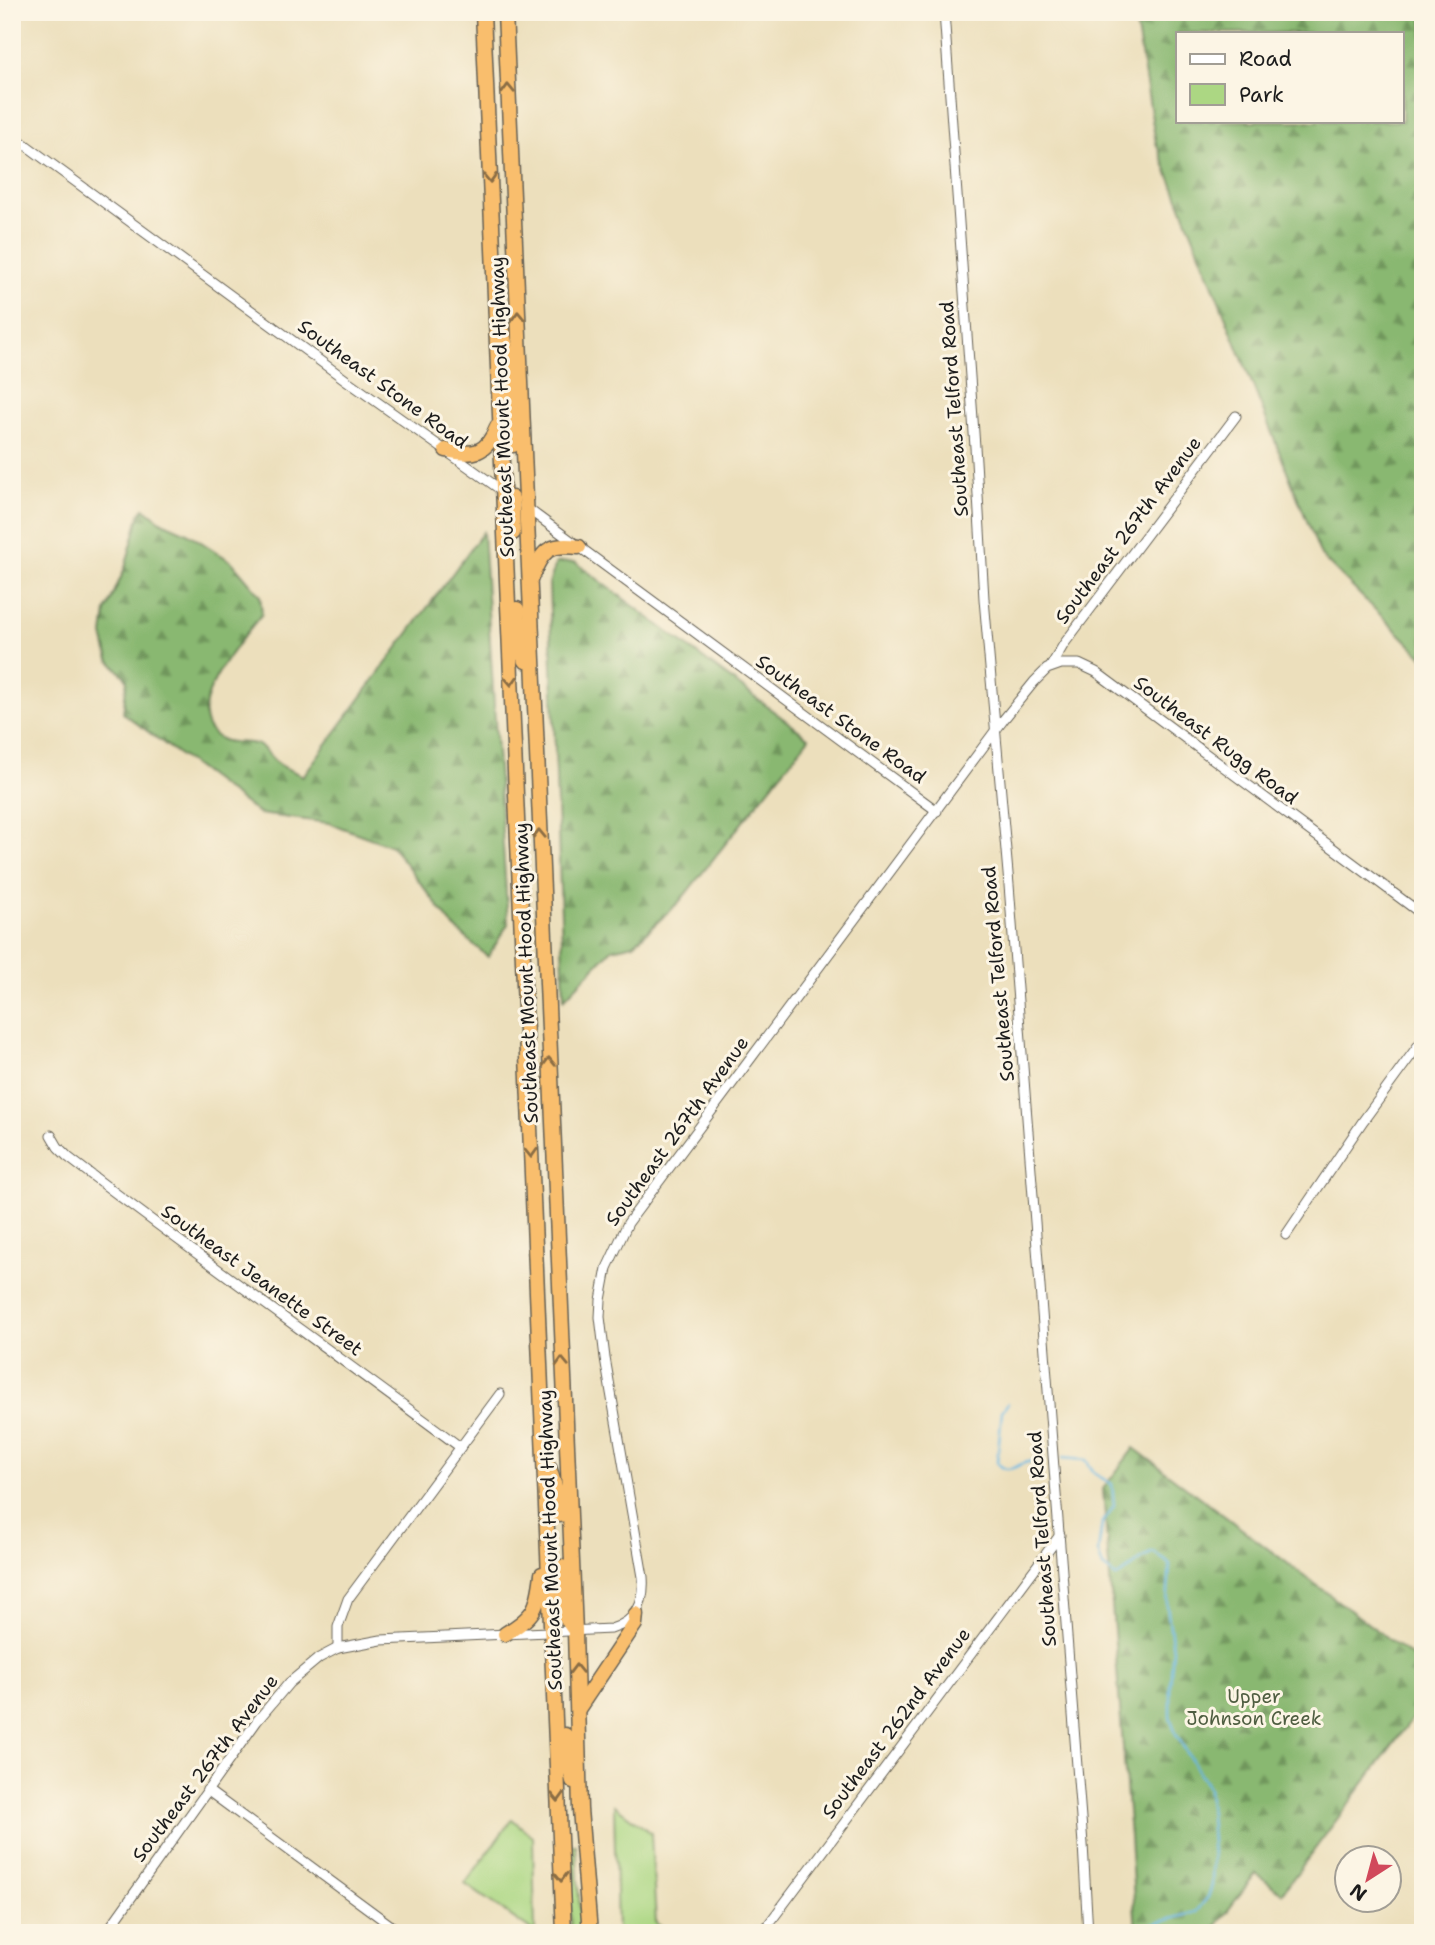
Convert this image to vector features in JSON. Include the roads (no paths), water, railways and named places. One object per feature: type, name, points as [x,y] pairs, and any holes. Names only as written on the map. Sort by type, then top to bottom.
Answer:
[{"type":"highway","name":"Southeast Mount Hood Highway","points":[[483,12],[499,422],[528,584],[575,1631],[580,1809],[590,1933]]},
{"type":"highway","name":"Southeast Mount Hood Highway","points":[[505,12],[514,499],[543,1449],[564,1933]]},
{"type":"highway","points":[[495,305],[504,330],[509,364],[517,618],[522,653],[532,675]]},
{"type":"highway","points":[[446,450],[469,454],[482,450],[492,439],[499,422]]},
{"type":"highway","points":[[528,584],[547,550],[559,545],[579,547]]},
{"type":"highway","points":[[543,1449],[560,1503],[564,1615],[575,1631]]},
{"type":"highway","points":[[505,1634],[526,1620],[536,1607],[547,1538]]},
{"type":"highway","points":[[577,1710],[635,1624],[636,1614]]},
{"type":"highway","points":[[552,1632],[562,1649],[566,1753],[580,1809]]},
{"type":"street","name":"Southeast Telford Road","points":[[944,12],[984,599],[1060,1535],[1088,1933]]},
{"type":"street","name":"Southeast Stone Road","points":[[12,135],[346,380],[514,499],[937,811]]},
{"type":"street","name":"Southeast 267th Avenue","points":[[1051,666],[1064,644],[1236,416]]},
{"type":"street","name":"Southeast Rugg Road","points":[[1051,666],[1069,663],[1096,673],[1423,915]]},
{"type":"street","points":[[995,731],[1034,682],[1051,666]]},
{"type":"street","name":"Southeast 267th Avenue","points":[[636,1614],[643,1600],[643,1577],[601,1331],[601,1300],[610,1260],[634,1214],[995,731]]},
{"type":"street","points":[[1286,1235],[1358,1127],[1423,1039]]},
{"type":"street","name":"Southeast Jeanette Street","points":[[51,1135],[68,1157],[162,1230],[219,1268],[460,1447]]},
{"type":"street","points":[[500,1394],[348,1599],[338,1627],[338,1648],[381,1640],[611,1629],[628,1622],[636,1614]]},
{"type":"street","name":"Southeast 262nd Avenue","points":[[762,1933],[1060,1535]]},
{"type":"street","name":"Southeast 267th Avenue","points":[[106,1933],[206,1790],[278,1695],[304,1669],[338,1648]]},
{"type":"street","points":[[206,1790],[401,1933]]},
{"type":"waterway","points":[[1008,1403],[1002,1411],[997,1462],[1008,1469],[1044,1459]]},
{"type":"waterway","points":[[1063,1458],[1086,1460],[1095,1474],[1112,1484],[1114,1506],[1102,1523],[1098,1552],[1103,1567],[1116,1577],[1153,1552],[1170,1564],[1167,1605],[1173,1649],[1170,1716],[1176,1734],[1208,1788],[1213,1856],[1212,1885],[1208,1897],[1196,1912],[1147,1926],[1143,1933]]},
{"type":"park label","name":"Upper Johnson Creek","points":[[1254,1707]]}]
